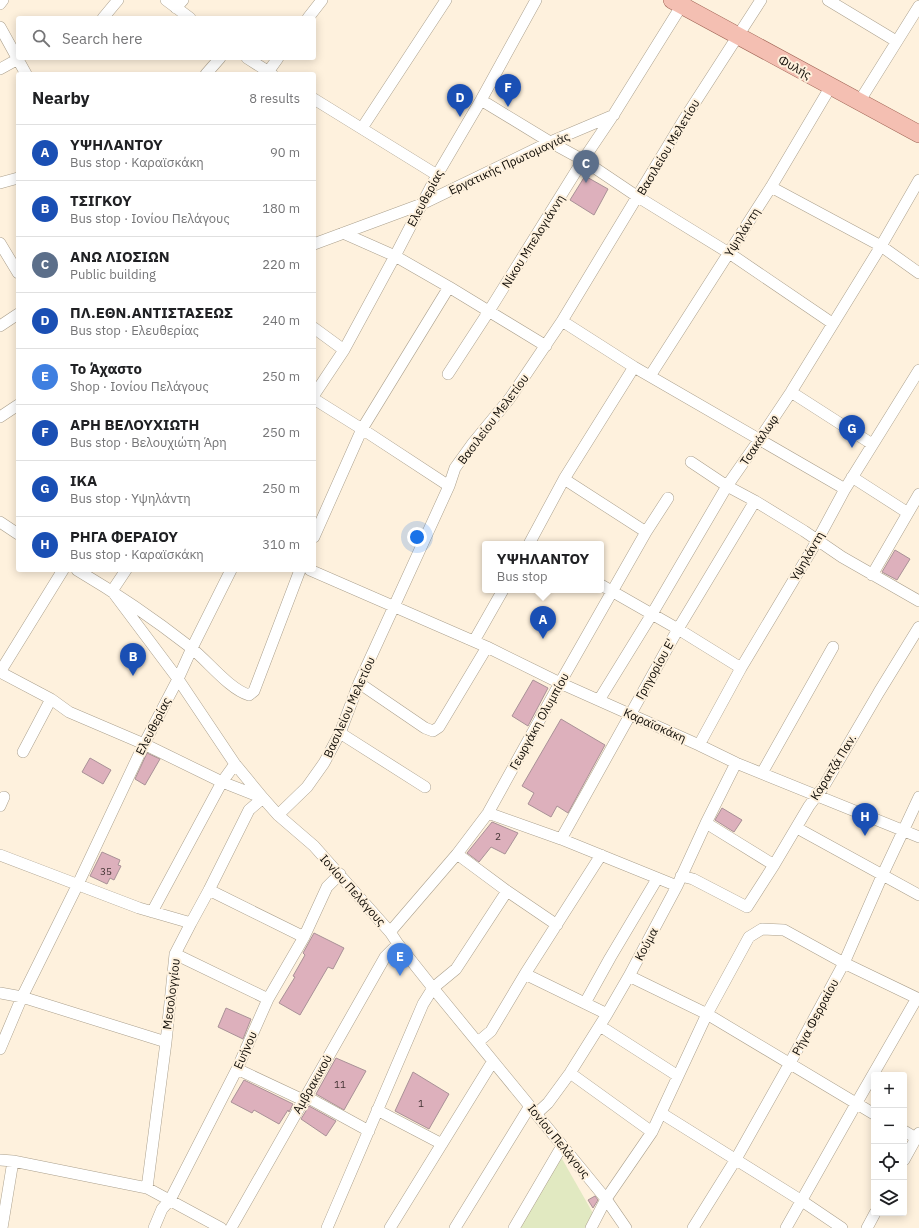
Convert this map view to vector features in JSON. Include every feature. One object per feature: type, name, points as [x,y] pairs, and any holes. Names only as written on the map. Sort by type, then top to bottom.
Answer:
[{"type":"main road","name":"Φυλής","points":[[680,2],[737,36],[919,134]]},
{"type":"street","points":[[0,4],[3,0]]},
{"type":"street","points":[[105,16],[118,0]]},
{"type":"street","points":[[166,0],[179,4],[188,16]]},
{"type":"street","points":[[310,16],[322,0]]},
{"type":"street","points":[[362,128],[446,0]]},
{"type":"street","name":"Ελευθερίας","points":[[316,392],[344,350],[437,175],[481,100],[536,0]]},
{"type":"street","name":"Βασιλείου Μελετίου","points":[[278,815],[307,786],[324,763],[340,733],[359,683],[449,486],[455,468],[473,443],[510,398],[546,346],[683,121],[761,0]]},
{"type":"street","points":[[828,0],[896,41]]},
{"type":"street","points":[[858,102],[919,6],[912,0]]},
{"type":"street","name":"Νίκου Μπελογιάννη","points":[[448,374],[489,311],[582,160],[614,114],[680,2]]},
{"type":"street","points":[[0,27],[16,55]]},
{"type":"street","points":[[0,70],[16,59]]},
{"type":"street","points":[[19,60],[25,72]]},
{"type":"street","points":[[208,72],[218,60]]},
{"type":"street","points":[[250,60],[268,72]]},
{"type":"street","points":[[271,72],[277,60]]},
{"type":"street","name":"Υψηλάντη","points":[[650,376],[730,253],[831,86]]},
{"type":"street","points":[[481,100],[582,160],[638,197],[730,253],[832,323]]},
{"type":"street","points":[[316,101],[437,175]]},
{"type":"street","name":"Εργατικής Πρωτομαγιάς","points":[[316,243],[422,204],[550,142],[614,114]]},
{"type":"street","points":[[0,183],[16,179]]},
{"type":"street","name":"Τσακάλωφ","points":[[599,700],[652,614],[727,486],[790,392],[881,246],[919,180]]},
{"type":"street","points":[[771,187],[881,246],[919,273]]},
{"type":"street","points":[[343,233],[395,256],[546,346]]},
{"type":"street","points":[[0,243],[16,270]]},
{"type":"street","points":[[316,532],[362,429],[449,287]]},
{"type":"street","points":[[0,326],[16,315]]},
{"type":"street","points":[[562,321],[634,367],[845,489]]},
{"type":"street","points":[[316,329],[344,350]]},
{"type":"street","points":[[532,541],[564,479],[634,367]]},
{"type":"street","name":"Υψηλάντη","points":[[699,745],[741,668],[817,541],[845,489],[919,370]]},
{"type":"street","points":[[790,392],[872,444]]},
{"type":"street","points":[[316,400],[449,486]]},
{"type":"street","points":[[0,417],[16,406]]},
{"type":"street","points":[[691,462],[727,486],[804,531],[842,557],[919,600]]},
{"type":"street","points":[[852,478],[908,513]]},
{"type":"street","points":[[564,479],[646,532]]},
{"type":"street","points":[[872,575],[919,494]]},
{"type":"street","name":"Γεωργάκη Ολυμπίου","points":[[390,932],[457,854],[488,813],[646,532],[668,498]]},
{"type":"street","name":"Γρηγορίου Ε'","points":[[560,839],[678,629],[755,501]]},
{"type":"street","points":[[0,522],[16,533]]},
{"type":"street","points":[[62,572],[0,672],[51,699],[69,712],[144,744],[222,782],[263,798]]},
{"type":"street","points":[[80,572],[112,591],[192,648],[242,693],[250,695],[254,691],[299,572]]},
{"type":"street","points":[[112,591],[125,572]]},
{"type":"street","name":"Ελευθερίας","points":[[0,1049],[22,997],[78,884],[144,744],[178,679],[230,572]]},
{"type":"street","name":"Καραϊσκάκη","points":[[315,572],[474,641],[560,683],[736,763],[919,836]]},
{"type":"street","points":[[604,587],[678,629],[741,668]]},
{"type":"street","name":"Ιονίου Πελάγους","points":[[112,591],[178,679],[235,764],[278,815],[314,846],[390,932],[433,988],[606,1199],[626,1228]]},
{"type":"street","points":[[474,641],[501,593]]},
{"type":"street","name":"Καρατζά Παν.","points":[[679,881],[693,879],[747,907],[797,828],[809,806],[824,786],[919,627]]},
{"type":"street","points":[[359,683],[425,728],[433,731],[439,728],[487,647]]},
{"type":"street","points":[[762,773],[833,647]]},
{"type":"street","points":[[23,752],[51,699]]},
{"type":"street","points":[[340,733],[425,787]]},
{"type":"street","name":"Κούμα","points":[[455,1228],[533,1110],[548,1103],[570,1073],[608,1014],[679,881],[736,763]]},
{"type":"street","points":[[152,912],[222,782],[235,764]]},
{"type":"street","name":"Ρήγα Φερραίου","points":[[693,1228],[736,1159],[844,963],[919,796]]},
{"type":"street","name":"Μεσολογγίου","points":[[147,1188],[166,1042],[175,954],[249,810],[263,798]]},
{"type":"street","points":[[488,813],[601,855],[657,879],[679,881]]},
{"type":"street","points":[[706,823],[774,865]]},
{"type":"street","points":[[797,828],[919,895]]},
{"type":"street","points":[[457,854],[507,891],[557,925]]},
{"type":"street","points":[[0,855],[139,908],[191,923]]},
{"type":"street","points":[[478,1042],[491,1031],[525,974],[601,855]]},
{"type":"street","name":"Ευήνου","points":[[154,1228],[162,1209],[170,1200],[237,1068],[268,999],[304,937],[327,888],[340,874]]},
{"type":"street","points":[[585,1003],[657,879]]},
{"type":"street","points":[[209,890],[304,937]]},
{"type":"street","points":[[327,1228],[423,1004],[433,988],[456,969],[507,891]]},
{"type":"street","points":[[590,1228],[606,1199],[652,1132],[707,1014],[749,937],[762,929],[784,930],[844,963],[918,998],[786,1228]]},
{"type":"street","name":"Αμβρακικού","points":[[231,1228],[385,957],[398,944]]},
{"type":"street","points":[[175,954],[268,999]]},
{"type":"street","points":[[525,974],[608,1014]]},
{"type":"street","points":[[629,976],[707,1014],[871,1112]]},
{"type":"street","points":[[0,993],[22,997],[166,1042]]},
{"type":"street","points":[[600,1026],[678,1076]]},
{"type":"street","points":[[390,1228],[493,1061]]},
{"type":"street","points":[[237,1068],[304,1098],[369,1131]]},
{"type":"street","points":[[570,1073],[652,1132]]},
{"type":"street","points":[[377,1110],[442,1144]]},
{"type":"street","points":[[661,1114],[736,1159],[842,1228]]},
{"type":"street","points":[[907,1132],[918,1135],[907,1155]]},
{"type":"street","points":[[514,1228],[562,1146]]},
{"type":"street","points":[[0,1160],[13,1161],[147,1188],[221,1228]]},
{"type":"street","points":[[2,1228],[13,1161]]},
{"type":"street","points":[[867,1228],[873,1216]]},
{"type":"green space","points":[[561,1157],[594,1215],[587,1228],[519,1228]]},
{"type":"building","points":[[585,176],[608,189],[594,215],[570,200]]},
{"type":"building","points":[[895,550],[910,559],[897,580],[882,572]]},
{"type":"building","points":[[533,680],[548,688],[528,726],[512,716]]},
{"type":"building","points":[[561,719],[605,745],[568,813],[557,806],[551,817],[528,804],[534,793],[522,786]]},
{"type":"building","points":[[147,753],[160,759],[145,785],[135,779]]},
{"type":"building","points":[[90,758],[111,770],[103,784],[82,772]]},
{"type":"building","points":[[722,808],[742,820],[734,832],[715,820]]},
{"type":"building","points":[[492,822],[518,833],[505,854],[491,847],[479,862],[467,853]]},
{"type":"building","points":[[102,852],[120,860],[118,865],[121,866],[114,880],[110,878],[107,884],[90,876]]},
{"type":"building","points":[[314,933],[344,948],[333,969],[328,967],[300,1015],[279,1003],[295,977],[293,976],[305,955],[303,953]]},
{"type":"building","points":[[226,1008],[251,1019],[243,1039],[218,1027]]},
{"type":"building","points":[[336,1058],[366,1071],[344,1110],[316,1094]]},
{"type":"building","points":[[413,1072],[449,1094],[429,1129],[395,1111]]},
{"type":"building","points":[[244,1080],[293,1104],[289,1112],[288,1110],[279,1124],[254,1110],[252,1113],[231,1102]]},
{"type":"building","points":[[309,1106],[336,1121],[326,1136],[301,1119]]},
{"type":"building","points":[[595,1196],[598,1200],[593,1208],[588,1200]]},
{"type":"place","name":"ΑΡΗ ΒΕΛΟΥΧΙΩΤΗ","points":[[508,107]]},
{"type":"place","name":"ΠΛ.ΕΘΝ.ΑΝΤΙΣΤΑΣΕΩΣ","points":[[460,117]]},
{"type":"place","name":"ΑΝΩ ΛΙΟΣΙΩΝ","points":[[586,183]]},
{"type":"place","name":"ΙΚΑ","points":[[852,448]]},
{"type":"place","name":"ΥΨΗΛΑΝΤΟΥ","points":[[543,639]]},
{"type":"place","name":"ΤΣΙΓΚΟΥ","points":[[133,676]]},
{"type":"place","name":"ΡΗΓΑ ΦΕΡΑΙΟΥ","points":[[865,836]]},
{"type":"place","name":"Το Άχαστο","points":[[400,976]]}]
